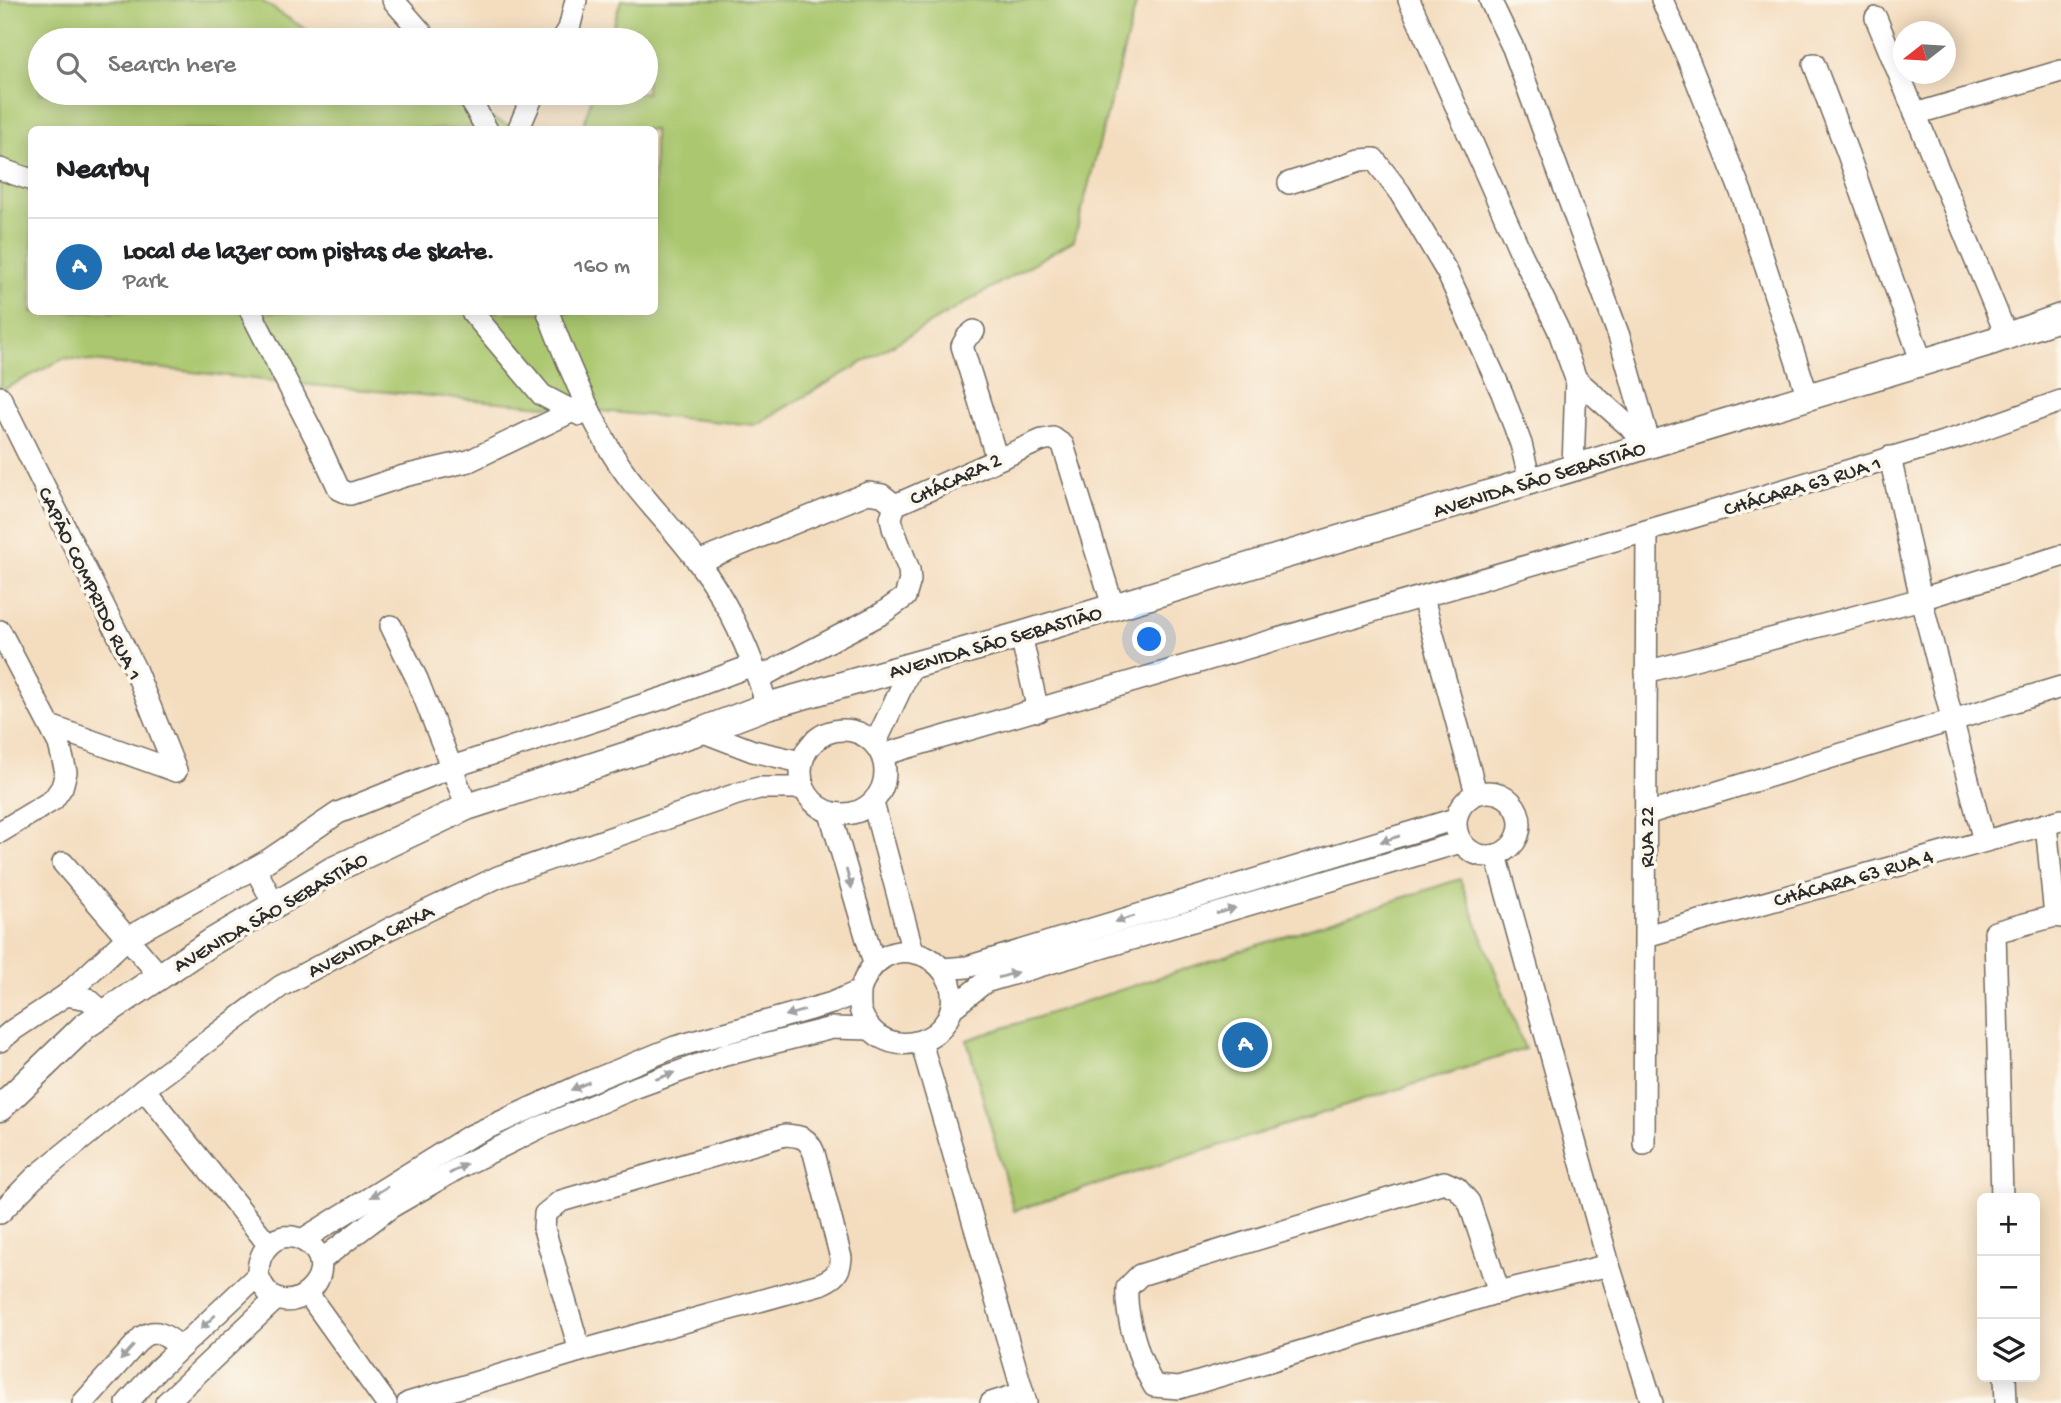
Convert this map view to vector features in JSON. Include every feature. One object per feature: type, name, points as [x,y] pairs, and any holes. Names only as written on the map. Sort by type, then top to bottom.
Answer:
[{"type":"main road","name":"AVENIDA SÃO SEBASTIÃO","points":[[0,1108],[85,1026],[160,976],[331,871],[467,807],[701,731],[767,706],[1021,635],[1922,363],[2061,317]]},
{"type":"street","points":[[569,28],[576,0]]},
{"type":"street","points":[[1409,0],[1521,253],[1558,329],[1576,379],[1573,468]]},
{"type":"street","points":[[1490,0],[1513,48],[1620,339],[1650,444]]},
{"type":"street","points":[[1661,0],[1688,59],[1743,197],[1808,397]]},
{"type":"street","points":[[397,1],[418,28]]},
{"type":"street","points":[[1876,18],[2007,337]]},
{"type":"street","points":[[1814,64],[1922,363]]},
{"type":"street","points":[[1915,114],[2061,71]]},
{"type":"street","points":[[473,105],[485,126]]},
{"type":"street","points":[[520,126],[529,105]]},
{"type":"street","points":[[1289,183],[1360,160],[1374,159],[1400,193],[1447,272],[1502,393],[1521,444],[1530,481]]},
{"type":"street","points":[[0,169],[28,179]]},
{"type":"street","points":[[253,315],[339,489],[350,494],[404,476],[469,461],[573,411]]},
{"type":"street","points":[[475,315],[542,394],[597,424]]},
{"type":"street","points":[[549,315],[563,351],[610,449],[698,562],[727,607],[756,672],[767,706]]},
{"type":"street","points":[[974,331],[962,346],[997,459]]},
{"type":"street","points":[[1576,379],[1650,444]]},
{"type":"street","name":"CAPÃO COMPRIDO RUA 1","points":[[0,397],[135,669],[176,771],[50,726]]},
{"type":"street","points":[[1890,457],[1964,436],[2061,401]]},
{"type":"street","name":"CHÁCARA 2","points":[[756,672],[880,614],[905,597],[910,580],[909,570],[893,528],[891,518],[895,505],[1042,440],[1053,438],[1063,445],[1113,606]]},
{"type":"street","name":"CHÁCARA 63 RUA 1","points":[[878,749],[1038,711],[1890,457],[1921,599],[1984,841]]},
{"type":"street","points":[[698,562],[849,499],[867,494],[882,495],[895,505]]},
{"type":"street","name":"RUA 22","points":[[1644,1144],[1647,531]]},
{"type":"street","points":[[1646,672],[1921,599],[2061,556]]},
{"type":"street","points":[[1423,598],[1476,793]]},
{"type":"street","points":[[391,626],[417,679],[467,807]]},
{"type":"street","points":[[0,631],[50,726],[66,772],[62,787],[53,800],[0,832]]},
{"type":"street","points":[[1021,635],[1038,711]]},
{"type":"street","points":[[878,749],[912,665]]},
{"type":"street","points":[[0,1041],[66,995],[127,938],[255,868],[338,813],[452,767],[670,696],[756,672]]},
{"type":"street","points":[[1646,814],[2061,687]]},
{"type":"street","points":[[853,730],[865,735],[878,749],[886,772],[882,789],[873,803],[853,814],[830,813],[814,803],[803,788],[801,762],[815,739],[826,732],[853,730]]},
{"type":"street","points":[[701,731],[753,751],[801,762]]},
{"type":"street","name":"AVENIDA CRIXA","points":[[0,1213],[34,1178],[144,1089],[281,986],[391,928],[498,877],[737,794],[759,788],[803,788]]},
{"type":"street","points":[[1493,791],[1509,799],[1518,813],[1519,831],[1511,846],[1496,855],[1483,856],[1471,851],[1461,842],[1455,819],[1462,803],[1476,793],[1493,791]]},
{"type":"street","points":[[873,803],[913,951]]},
{"type":"street","points":[[830,813],[874,963]]},
{"type":"street","points":[[942,969],[967,967],[1455,819]]},
{"type":"street","points":[[2002,1193],[1995,932],[2058,917],[2054,822]]},
{"type":"street","name":"CHÁCARA 63 RUA 4","points":[[1646,936],[2054,822]]},
{"type":"street","points":[[951,1009],[951,988],[942,969],[929,957],[913,951],[892,953],[874,963],[864,976],[860,990],[861,1011],[871,1029],[886,1040],[903,1044],[921,1042],[940,1029],[951,1009],[985,982],[1461,842]]},
{"type":"street","points":[[1496,855],[1609,1265],[1652,1403]]},
{"type":"street","points":[[63,863],[160,976]]},
{"type":"street","points":[[255,868],[274,904]]},
{"type":"street","points":[[302,1240],[468,1137],[579,1086],[675,1047],[832,1003],[860,990]]},
{"type":"street","points":[[66,995],[88,999],[104,1013]]},
{"type":"street","points":[[320,1261],[391,1207],[462,1166],[539,1128],[634,1087],[725,1055],[832,1028],[871,1029]]},
{"type":"street","points":[[921,1042],[1025,1398],[991,1403]]},
{"type":"street","points":[[144,1089],[268,1244]]},
{"type":"street","points":[[408,1403],[580,1351],[820,1284],[832,1278],[840,1270],[841,1258],[809,1142],[801,1136],[785,1135],[561,1201],[552,1207],[545,1214],[544,1229],[580,1351]]},
{"type":"street","points":[[1499,1292],[1469,1202],[1457,1188],[1444,1182],[1140,1275],[1127,1288],[1126,1303],[1145,1371],[1154,1386],[1179,1388],[1499,1292],[1609,1265]]},
{"type":"street","points":[[290,1237],[302,1240],[316,1252],[320,1261],[316,1285],[308,1294],[298,1299],[288,1301],[277,1298],[261,1285],[257,1264],[261,1253],[268,1244],[279,1239],[290,1237]]},
{"type":"street","points":[[127,1403],[181,1347],[258,1275]]},
{"type":"street","points":[[308,1294],[386,1403]]},
{"type":"street","points":[[166,1403],[277,1298]]},
{"type":"street","points":[[83,1403],[142,1337],[151,1332],[160,1332],[181,1347]]},
{"type":"street","points":[[2005,1382],[2006,1403]]},
{"type":"green space","points":[[0,0],[260,0],[303,28],[28,28],[28,105],[456,105],[511,126],[28,126],[28,315],[658,315],[658,126],[583,126],[589,105],[658,105],[658,28],[613,28],[621,0],[1137,0],[1074,240],[755,425],[310,385],[65,358],[0,391]]},
{"type":"green space","points":[[1460,879],[1525,1049],[1014,1211],[967,1040]]},
{"type":"place","name":"Local de lazer com pistas de skate.","points":[[1245,1045]]}]
